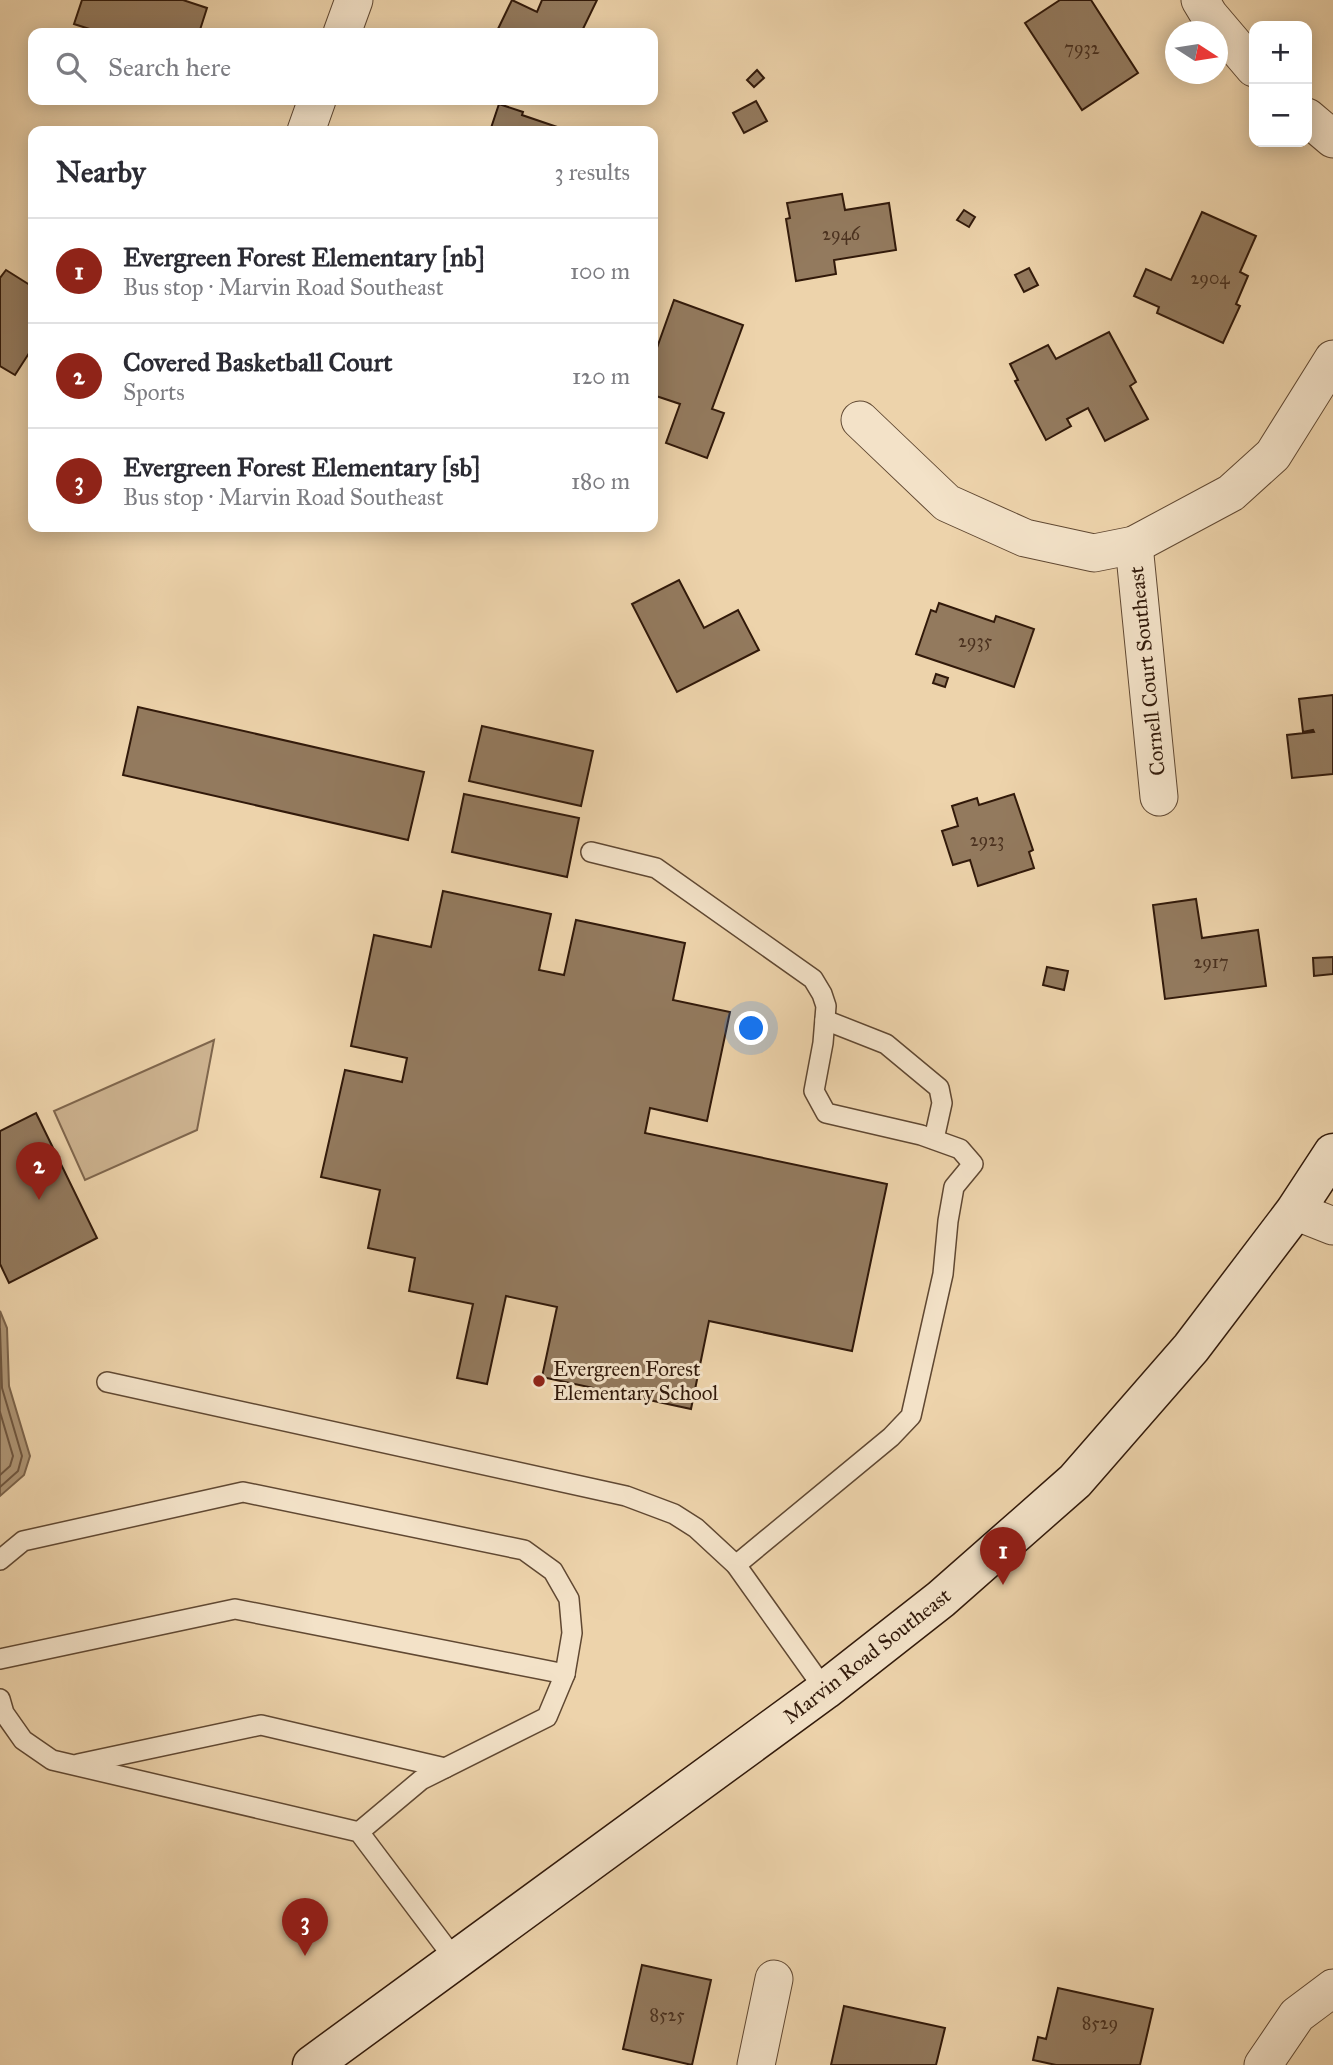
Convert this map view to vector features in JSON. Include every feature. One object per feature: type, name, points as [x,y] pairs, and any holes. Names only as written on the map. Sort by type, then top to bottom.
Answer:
[{"type":"street","points":[[344,28],[354,0]]},
{"type":"street","points":[[1200,0],[1209,15],[1249,62]]},
{"type":"street","points":[[308,126],[315,105]]},
{"type":"street","points":[[1312,121],[1333,139]]},
{"type":"street","points":[[860,420],[947,503],[1026,538],[1094,553],[1134,545],[1231,494],[1273,454],[1333,359]]},
{"type":"street","name":"Cornell Court Southeast","points":[[1134,545],[1159,797]]},
{"type":"street","name":"Marvin Road Southeast","points":[[312,2065],[825,1690],[942,1599],[1075,1481],[1191,1348],[1295,1211],[1333,1153]]},
{"type":"street","points":[[1295,1211],[1333,1226]]},
{"type":"street","points":[[756,2065],[774,1979]]},
{"type":"street","points":[[1263,2065],[1297,2015],[1333,1988]]},
{"type":"lane","points":[[591,852],[656,868],[813,979],[827,1006],[814,1091],[826,1113],[934,1139],[960,1149],[973,1164],[954,1187],[943,1274],[911,1416],[891,1437],[736,1565]]},
{"type":"lane","points":[[825,1020],[887,1044],[939,1088],[942,1103],[934,1139]]},
{"type":"lane","points":[[107,1382],[626,1496],[674,1514],[696,1528],[736,1565],[825,1690]]},
{"type":"lane","points":[[0,1560],[23,1541],[243,1492],[524,1550],[553,1571],[569,1599],[572,1633],[565,1674],[547,1717],[421,1780],[359,1832]]},
{"type":"lane","points":[[0,1659],[235,1609],[565,1674]]},
{"type":"lane","points":[[0,1699],[4,1713],[23,1740],[52,1760],[359,1832],[456,1961]]},
{"type":"lane","points":[[74,1765],[261,1725],[444,1768]]},
{"type":"shaded area","points":[[214,1040],[197,1130],[85,1180],[54,1111]]},
{"type":"water","points":[[0,1311],[7,1328],[9,1386],[30,1456],[24,1475],[0,1496]]},
{"type":"building","points":[[82,0],[183,0],[207,8],[201,28],[86,28],[74,24]]},
{"type":"building","points":[[512,0],[537,12],[542,0],[597,0],[583,28],[498,28]]},
{"type":"building","points":[[1060,0],[1091,0],[1138,73],[1082,110],[1025,23]]},
{"type":"building","points":[[757,70],[764,78],[754,87],[747,80]]},
{"type":"building","points":[[756,101],[767,121],[744,133],[733,113]]},
{"type":"building","points":[[499,105],[502,105],[554,126],[492,126]]},
{"type":"building","points":[[842,194],[845,210],[889,203],[896,250],[834,260],[836,274],[796,281],[786,219],[790,218],[787,203]]},
{"type":"building","points":[[964,210],[975,217],[969,227],[957,220]]},
{"type":"building","points":[[1202,212],[1256,236],[1240,272],[1248,276],[1236,304],[1240,306],[1223,343],[1157,313],[1159,307],[1134,296],[1146,269],[1171,280]]},
{"type":"building","points":[[1029,268],[1038,285],[1024,292],[1015,275]]},
{"type":"building","points":[[6,270],[28,284],[28,355],[15,375],[0,366],[0,278]]},
{"type":"building","points":[[674,300],[743,325],[712,409],[724,413],[707,458],[666,443],[680,404],[658,397],[658,345]]},
{"type":"building","points":[[1109,332],[1136,382],[1130,386],[1148,419],[1105,441],[1088,408],[1067,419],[1071,426],[1046,440],[1015,381],[1018,380],[1010,364],[1048,345],[1056,359]]},
{"type":"building","points":[[679,580],[704,628],[738,610],[759,650],[677,692],[632,604]]},
{"type":"building","points":[[939,603],[994,622],[996,616],[1034,629],[1014,687],[916,654],[931,610],[936,612]]},
{"type":"building","points":[[936,674],[948,678],[945,687],[933,683]]},
{"type":"building","points":[[1333,695],[1333,774],[1292,778],[1287,735],[1314,732],[1303,732],[1299,699]]},
{"type":"building","points":[[138,707],[424,772],[408,840],[123,775]]},
{"type":"building","points":[[482,726],[593,751],[581,806],[469,781]]},
{"type":"building","points":[[464,794],[579,818],[567,877],[452,852]]},
{"type":"building","points":[[1014,794],[1033,850],[1029,852],[1034,868],[978,886],[970,860],[953,865],[942,831],[958,826],[952,806],[977,798],[979,805]]},
{"type":"building","points":[[443,891],[551,914],[539,970],[564,975],[576,920],[685,943],[673,1000],[730,1012],[707,1121],[650,1108],[645,1133],[887,1184],[852,1351],[709,1321],[691,1409],[542,1377],[557,1307],[506,1296],[487,1384],[457,1378],[473,1304],[409,1291],[415,1258],[368,1248],[380,1190],[321,1177],[345,1070],[402,1082],[407,1058],[351,1046],[374,935],[431,947]]},
{"type":"building","points":[[1196,899],[1202,938],[1258,930],[1266,986],[1165,999],[1153,905]]},
{"type":"building","points":[[1333,957],[1333,974],[1314,976],[1313,958]]},
{"type":"building","points":[[1047,967],[1068,971],[1064,990],[1043,985]]},
{"type":"building","points":[[36,1113],[97,1238],[9,1283],[0,1264],[0,1131]]},
{"type":"building","points":[[642,1965],[711,1980],[692,2065],[623,2049]]},
{"type":"building","points":[[1058,1988],[1153,2009],[1140,2065],[1056,2065],[1033,2060],[1038,2037],[1046,2039]]},
{"type":"building","points":[[844,2006],[945,2028],[936,2065],[831,2065]]},
{"type":"place","name":"Covered Basketball Court","points":[[39,1200]]},
{"type":"place","name":"Evergreen Forest Elementary School","points":[[539,1381]]},
{"type":"place","name":"Evergreen Forest Elementary [nb]","points":[[1003,1585]]},
{"type":"place","name":"Evergreen Forest Elementary [sb]","points":[[305,1956]]}]
